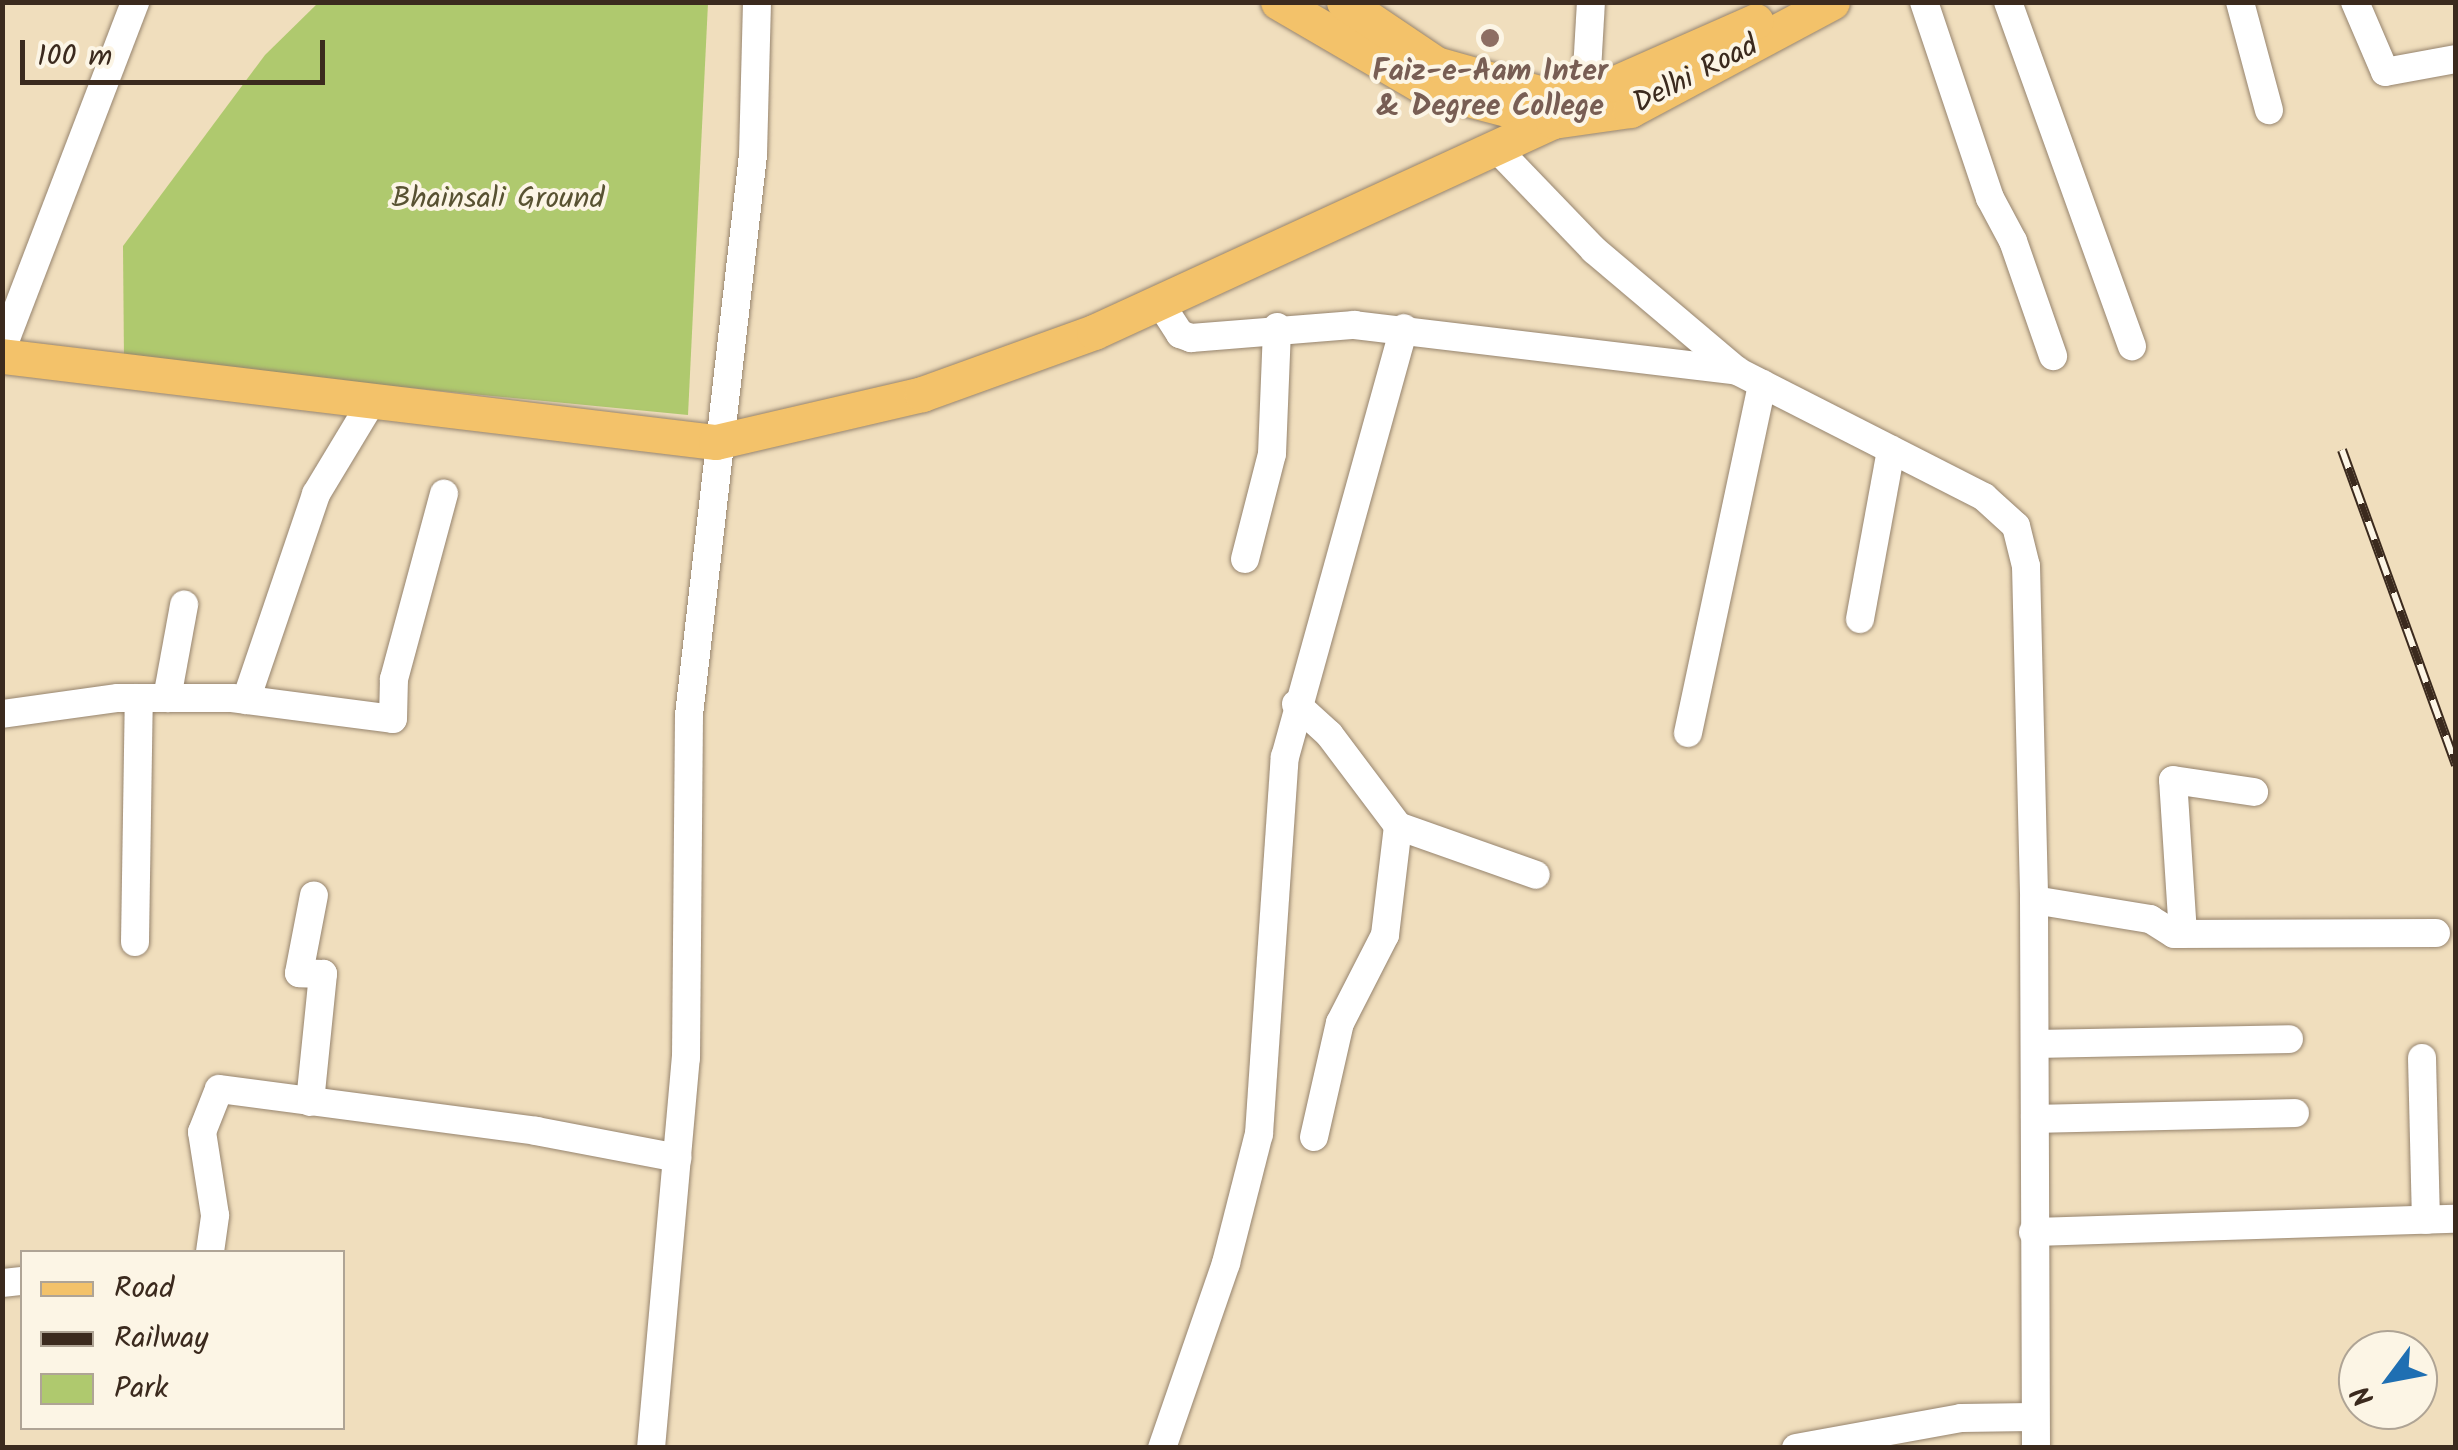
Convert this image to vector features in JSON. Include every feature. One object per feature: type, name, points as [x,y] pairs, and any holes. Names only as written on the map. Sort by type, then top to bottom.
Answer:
[{"type":"main road","name":"Delhi Road","points":[[1278,2],[1426,88],[1548,107],[1630,110],[1832,2]]},
{"type":"main road","points":[[1344,2],[1436,64],[1548,107]]},
{"type":"main road","points":[[2,352],[716,442],[922,394],[1160,302],[1495,147],[1548,107],[1586,88],[1650,70],[1791,2]]},
{"type":"street","points":[[2,352],[135,2]]},
{"type":"street","points":[[651,1448],[686,1058],[689,715],[716,442],[753,156],[757,2]]},
{"type":"street","points":[[1586,88],[1591,2]]},
{"type":"street","points":[[1924,2],[1990,198],[2013,241],[2053,356]]},
{"type":"street","points":[[2008,2],[2132,346]]},
{"type":"street","points":[[2240,2],[2269,110]]},
{"type":"street","points":[[2354,2],[2385,72],[2456,59]]},
{"type":"street","points":[[1495,147],[1594,250],[1750,378],[1984,497],[2016,526],[2026,566],[2034,900],[2032,1417],[2036,1448]]},
{"type":"street","points":[[1160,302],[1180,334],[1191,338],[1277,327],[1404,328],[1750,378]]},
{"type":"street","points":[[1245,559],[1272,454],[1277,327]]},
{"type":"street","points":[[1162,1448],[1226,1263],[1260,1134],[1284,757],[1404,328]]},
{"type":"street","points":[[1688,732],[1750,378]]},
{"type":"street","points":[[246,700],[316,494],[372,400]]},
{"type":"street","points":[[1860,619],[1891,450]]},
{"type":"street","points":[[2,714],[153,698],[246,700],[393,719],[394,679],[444,494]]},
{"type":"street","points":[[135,942],[153,698],[184,605]]},
{"type":"street","points":[[1296,704],[1328,734],[1398,826],[1536,874]]},
{"type":"street","points":[[2183,934],[2173,780],[2254,792]]},
{"type":"street","points":[[1314,1137],[1340,1024],[1385,935],[1398,826]]},
{"type":"street","points":[[310,1102],[323,974],[300,973],[314,895]]},
{"type":"street","points":[[2034,900],[2150,919],[2183,934],[2436,933]]},
{"type":"street","points":[[2036,1044],[2289,1039]]},
{"type":"street","points":[[2422,1058],[2426,1220]]},
{"type":"street","points":[[210,1250],[215,1216],[202,1132],[219,1089],[556,1134],[677,1158]]},
{"type":"street","points":[[2035,1120],[2295,1113]]},
{"type":"street","points":[[2033,1232],[2456,1219]]},
{"type":"street","points":[[1796,1448],[1962,1418],[2032,1417]]},
{"type":"green space","name":"Bhainsali Ground","points":[[318,3],[708,3],[688,415],[124,360],[123,246],[265,55]]},
{"type":"railway","points":[[2342,450],[2456,765]]},
{"type":"place","name":"Faiz-e-Aam Inter & Degree College","points":[[1490,38]]}]
